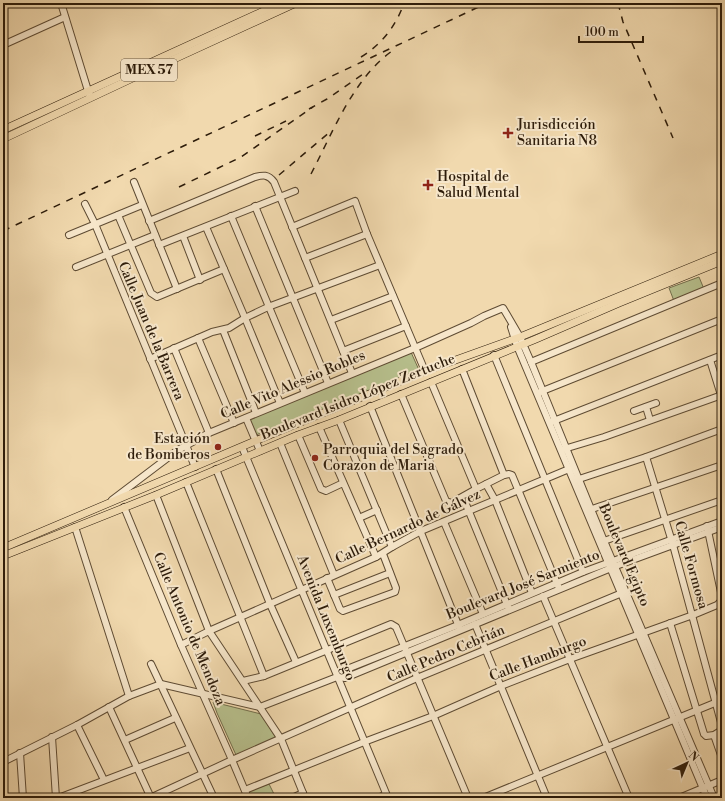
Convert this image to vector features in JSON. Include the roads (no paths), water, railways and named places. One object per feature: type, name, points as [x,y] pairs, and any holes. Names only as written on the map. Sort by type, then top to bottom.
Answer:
[{"type":"main road","name":"MEX 57","points":[[178,54],[281,3]]},
{"type":"main road","name":"MEX 57","points":[[3,139],[89,94],[296,3]]},
{"type":"main road","name":"MEX 57","points":[[3,130],[60,108]]},
{"type":"main road","name":"Boulevard Isidro López Zertuche","points":[[3,556],[462,369],[494,355],[519,341],[722,254]]},
{"type":"main road","name":"Boulevard Isidro López Zertuche","points":[[3,548],[255,441],[425,371],[519,341],[722,261]]},
{"type":"street","points":[[3,6],[9,3]]},
{"type":"street","points":[[61,3],[89,94]]},
{"type":"street","points":[[3,45],[65,17]]},
{"type":"street","points":[[149,221],[255,177],[262,175],[268,176],[274,182],[352,373]]},
{"type":"street","points":[[134,182],[177,290]]},
{"type":"street","points":[[160,245],[295,191]]},
{"type":"street","points":[[292,227],[355,201],[366,234],[425,371]]},
{"type":"street","name":"Calle Juan de la Barrera","points":[[85,204],[95,224],[195,467]]},
{"type":"street","points":[[69,235],[142,205]]},
{"type":"street","points":[[255,206],[328,383]]},
{"type":"street","points":[[118,215],[132,245],[151,293],[157,297],[177,290],[224,269]]},
{"type":"street","points":[[231,216],[305,393]]},
{"type":"street","points":[[206,226],[280,403]]},
{"type":"street","points":[[305,258],[366,234]]},
{"type":"street","points":[[76,267],[155,235]]},
{"type":"street","points":[[183,236],[200,280]]},
{"type":"street","points":[[150,359],[212,332],[229,328],[245,318],[268,307],[380,264]]},
{"type":"street","points":[[531,362],[722,283]]},
{"type":"street","points":[[331,320],[393,296]]},
{"type":"street","name":"Boulevard Egipto","points":[[503,308],[519,341],[612,564],[632,604],[641,633]]},
{"type":"street","name":"Calle Vito Alessio Robles","points":[[104,506],[186,445],[209,433],[415,348],[503,308]]},
{"type":"street","points":[[540,392],[722,319]]},
{"type":"street","points":[[343,351],[406,326]]},
{"type":"street","points":[[222,330],[256,413]]},
{"type":"street","points":[[198,338],[234,423]]},
{"type":"street","name":"Boulevard Egipto","points":[[519,341],[531,362],[540,392]]},
{"type":"street","points":[[174,348],[209,433]]},
{"type":"street","points":[[494,355],[583,572]]},
{"type":"street","points":[[552,421],[722,355]]},
{"type":"street","points":[[564,449],[722,395],[710,360]]},
{"type":"street","points":[[462,369],[506,475]]},
{"type":"street","points":[[430,382],[476,489]]},
{"type":"street","points":[[401,394],[446,501],[451,503],[486,484],[506,475],[512,475],[559,590]]},
{"type":"street","points":[[634,411],[656,403]]},
{"type":"street","points":[[370,406],[459,628]]},
{"type":"street","points":[[646,407],[650,420]]},
{"type":"street","points":[[246,418],[260,451]]},
{"type":"street","points":[[339,420],[392,547]]},
{"type":"street","points":[[319,427],[376,557]]},
{"type":"street","points":[[576,480],[722,431]]},
{"type":"street","points":[[298,435],[321,489],[326,491],[343,483]]},
{"type":"street","points":[[280,443],[334,575]]},
{"type":"street","name":"Avenida Luxemburgo","points":[[242,447],[303,590],[337,677],[387,796]]},
{"type":"street","name":"Boulevard Egipto","points":[[564,449],[569,469],[576,480]]},
{"type":"street","name":"Calle Formosa","points":[[646,457],[672,542],[692,615],[719,701],[722,726]]},
{"type":"street","points":[[590,510],[722,465]]},
{"type":"street","points":[[216,469],[270,604],[296,662]]},
{"type":"street","name":"Calle Bernardo de Gálvez","points":[[181,645],[209,631],[383,554],[392,547],[421,531],[569,469]]},
{"type":"street","points":[[186,482],[264,676]]},
{"type":"street","points":[[486,484],[495,500],[532,593]]},
{"type":"street","points":[[156,494],[209,631],[244,681],[281,739],[304,796],[292,798]]},
{"type":"street","points":[[463,496],[508,607]]},
{"type":"street","points":[[602,541],[722,500]]},
{"type":"street","name":"Calle Antonio de Mendoza","points":[[124,507],[181,645],[248,798]]},
{"type":"street","points":[[358,518],[377,510]]},
{"type":"street","name":"Boulevard José Sarmiento","points":[[260,707],[337,677],[345,678],[405,649],[459,628],[475,624],[532,593],[583,572],[612,564],[708,529],[722,521]]},
{"type":"street","points":[[444,522],[483,614]]},
{"type":"street","points":[[75,527],[129,696]]},
{"type":"street","name":"Boulevard José Sarmiento","points":[[708,529],[722,527]]},
{"type":"street","name":"Calle Hamburgo","points":[[244,790],[433,716],[501,686],[570,659],[717,605],[722,600],[708,529]]},
{"type":"street","points":[[327,578],[340,609],[344,611],[395,592],[396,588],[383,554]]},
{"type":"street","name":"Boulevard Egipto","points":[[612,564],[622,593],[641,633],[706,787],[714,798]]},
{"type":"street","name":"Boulevard José Sarmiento","points":[[459,628],[483,614],[559,590],[612,564]]},
{"type":"street","points":[[334,594],[390,573]]},
{"type":"street","name":"Calle Pedro Cebrián","points":[[151,798],[350,707],[622,593]]},
{"type":"street","points":[[543,596],[629,798]]},
{"type":"street","points":[[670,623],[704,734],[706,736],[714,735],[722,730]]},
{"type":"street","points":[[244,681],[264,676],[391,624],[396,627],[468,798]]},
{"type":"street","points":[[475,624],[547,798]]},
{"type":"street","points":[[151,664],[175,718],[214,798]]},
{"type":"street","points":[[3,762],[77,725],[129,696],[161,684],[260,707]]},
{"type":"street","points":[[483,798],[719,701]]},
{"type":"street","points":[[109,707],[151,798]]},
{"type":"street","points":[[125,740],[175,718]]},
{"type":"street","points":[[77,725],[104,780]]},
{"type":"street","points":[[714,735],[722,758]]},
{"type":"street","points":[[52,738],[57,798],[138,769],[190,748]]},
{"type":"street","points":[[20,753],[23,798]]},
{"type":"street","points":[[679,798],[722,780]]},
{"type":"street","name":"Boulevard Egipto","points":[[706,787],[707,798]]},
{"type":"street","points":[[3,793],[4,798]]},
{"type":"street","points":[[378,798],[387,796]]},
{"type":"railway","points":[[361,57],[369,52],[387,34],[397,19],[404,3]]},
{"type":"railway","points":[[3,231],[487,3]]},
{"type":"railway","points":[[618,3],[623,22],[673,138]]},
{"type":"railway","points":[[311,174],[345,107],[355,91],[378,63],[392,51]]},
{"type":"railway","points":[[309,109],[327,99],[366,72]]},
{"type":"railway","points":[[179,187],[241,157],[313,107]]},
{"type":"railway","points":[[255,136],[286,121]]},
{"type":"railway","points":[[279,175],[331,131]]},
{"type":"place","name":"Jurisdicción Sanitaria N8","points":[[508,133]]},
{"type":"place","name":"Hospital de Salud Mental","points":[[428,185]]},
{"type":"place","name":"Estación de Bomberos","points":[[218,447]]},
{"type":"place","name":"Parroquia del Sagrado Corazon de Maria","points":[[315,458]]}]
